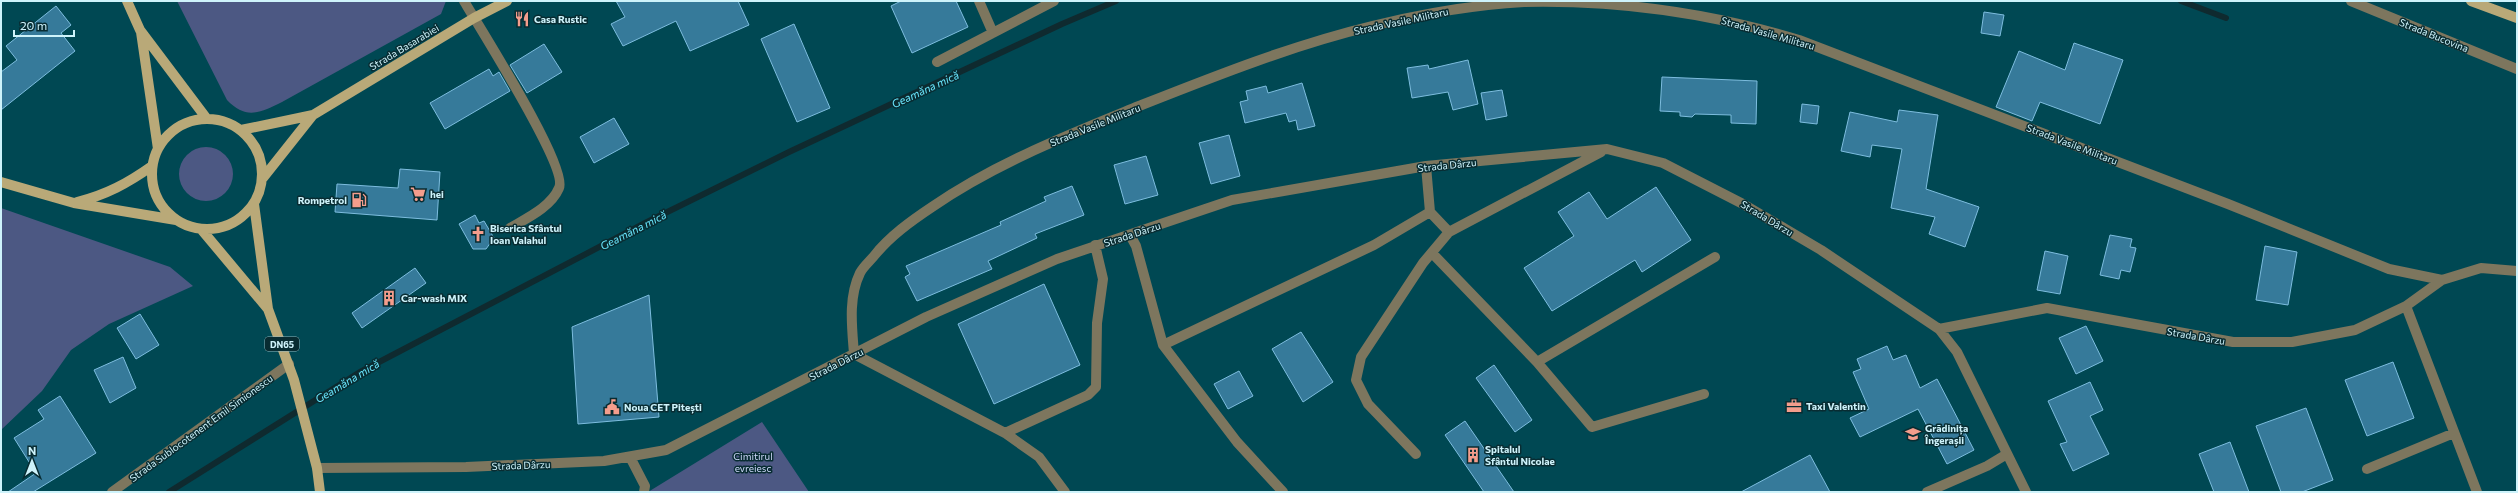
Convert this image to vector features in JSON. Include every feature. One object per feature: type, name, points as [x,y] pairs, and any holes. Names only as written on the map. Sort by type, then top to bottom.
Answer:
[{"type":"main road","points":[[126,1],[140,30],[207,119]]},
{"type":"main road","name":"Strada Basarabiei","points":[[313,115],[474,18],[507,1]]},
{"type":"main road","points":[[2471,1],[2517,18]]},
{"type":"main road","points":[[140,30],[158,149]]},
{"type":"main road","points":[[241,130],[313,115]]},
{"type":"main road","points":[[1,182],[74,203],[176,220],[201,229],[216,229],[231,224],[244,216],[254,204],[263,178],[313,115]]},
{"type":"main road","points":[[176,220],[165,210],[156,196],[152,182],[152,166],[158,149],[167,136],[178,127],[192,121],[207,119],[225,122],[241,130],[254,144],[261,160],[263,178]]},
{"type":"main road","points":[[74,203],[103,196],[128,183],[152,166]]},
{"type":"main road","points":[[254,204],[268,309]]},
{"type":"main road","points":[[201,229],[268,309]]},
{"type":"main road","name":"DN65","points":[[268,309],[294,380],[317,468],[320,492]]},
{"type":"street","points":[[464,1],[542,135],[560,174],[560,188],[546,206],[510,228]]},
{"type":"street","points":[[979,1],[993,33]]},
{"type":"street","points":[[937,62],[1054,1]]},
{"type":"street","name":"Strada Bucovina","points":[[2351,1],[2517,69]]},
{"type":"street","name":"Strada Vasile Militaru","points":[[854,354],[851,313],[860,273],[882,246],[911,222],[963,186],[1022,155],[1198,83],[1323,39],[1374,25],[1418,16],[1525,2],[1594,2],[1684,10],[1740,22],[1799,40],[2228,204],[2389,269],[2442,280],[2481,268],[2517,271]]},
{"type":"street","points":[[1416,454],[1368,404],[1356,380],[1361,357],[1432,253],[1449,232],[1606,149]]},
{"type":"street","name":"Strada Dârzu","points":[[317,468],[466,467],[604,461],[666,450],[926,317],[1057,259],[1232,200],[1426,166],[1606,149],[1663,163],[1743,204],[1821,250],[1939,329],[1957,352],[2026,492]]},
{"type":"street","points":[[1426,166],[1430,212],[1449,232]]},
{"type":"street","points":[[1163,345],[1374,245],[1430,212]]},
{"type":"street","points":[[1130,235],[1136,246],[1163,345],[1237,442],[1283,492]]},
{"type":"street","points":[[1005,433],[1088,394],[1096,387],[1097,323],[1103,279],[1095,245]]},
{"type":"street","points":[[1432,253],[1537,362],[1592,427],[1704,394]]},
{"type":"street","points":[[1537,362],[1715,257]]},
{"type":"street","name":"Strada Dârzu","points":[[1939,329],[2047,308],[2233,342],[2292,342],[2355,330],[2406,306],[2442,280]]},
{"type":"street","points":[[2406,306],[2477,492]]},
{"type":"street","points":[[854,354],[1005,433],[1039,457],[1065,492]]},
{"type":"street","name":"Strada Sublocotenent Emil Simionescu","points":[[112,492],[289,364]]},
{"type":"street","points":[[2367,469],[2454,433]]},
{"type":"street","points":[[1927,492],[1988,466],[2007,454]]},
{"type":"street","points":[[630,457],[645,486],[644,492]]},
{"type":"green space","points":[[177,1],[446,1],[441,14],[282,102],[267,109],[253,113],[241,110],[227,100]]},
{"type":"green space","points":[[206,147],[216,149],[225,155],[231,164],[233,174],[231,184],[225,193],[216,199],[206,201],[196,199],[187,193],[181,184],[179,174],[181,164],[187,155],[196,149]]},
{"type":"green space","points":[[1,208],[170,267],[193,286],[109,324],[71,350],[42,391],[1,430]]},
{"type":"green space","name":"Cimitirul evreiesc","points":[[762,422],[809,492],[648,492]]},
{"type":"building","points":[[616,1],[738,1],[749,25],[690,51],[676,21],[623,46],[611,24],[625,17]]},
{"type":"building","points":[[901,1],[956,1],[968,27],[912,53],[891,6]]},
{"type":"building","points":[[56,6],[71,25],[61,33],[75,51],[1,110],[1,72],[17,60],[6,46]]},
{"type":"building","points":[[1984,12],[2004,15],[2000,36],[1981,33]]},
{"type":"building","points":[[794,24],[830,108],[797,122],[761,39]]},
{"type":"building","points":[[2074,43],[2123,60],[2100,124],[2040,102],[2032,121],[1996,107],[2019,51],[2065,70]]},
{"type":"building","points":[[544,44],[562,72],[527,93],[510,65]]},
{"type":"building","points":[[1468,60],[1478,104],[1453,110],[1448,92],[1412,98],[1407,68],[1428,65],[1429,69]]},
{"type":"building","points":[[489,69],[493,76],[499,72],[510,91],[445,129],[430,103]]},
{"type":"building","points":[[1662,77],[1757,81],[1756,124],[1731,123],[1731,115],[1695,114],[1692,117],[1680,116],[1680,112],[1660,111]]},
{"type":"building","points":[[1302,83],[1315,126],[1298,130],[1296,120],[1289,122],[1286,113],[1245,123],[1240,102],[1248,100],[1246,91],[1266,86],[1268,93]]},
{"type":"building","points":[[1502,90],[1507,116],[1486,120],[1481,93]]},
{"type":"building","points":[[1802,104],[1819,106],[1817,124],[1800,122]]},
{"type":"building","points":[[1899,110],[1938,115],[1926,189],[1979,207],[1965,247],[1929,234],[1935,217],[1891,208],[1902,149],[1872,145],[1870,157],[1841,151],[1850,112],[1897,122]]},
{"type":"building","points":[[614,118],[629,144],[594,163],[580,137]]},
{"type":"building","points":[[1229,135],[1240,176],[1211,184],[1199,143]]},
{"type":"building","points":[[1146,156],[1158,195],[1125,204],[1114,165]]},
{"type":"building","points":[[400,169],[440,172],[437,220],[335,212],[337,184],[398,188]]},
{"type":"building","points":[[1072,186],[1084,215],[1035,234],[1037,238],[988,261],[992,269],[917,301],[905,277],[910,274],[906,266],[1001,225],[1000,222],[1046,201],[1044,197]]},
{"type":"building","points":[[1656,187],[1691,240],[1642,272],[1635,260],[1552,311],[1524,268],[1574,236],[1558,212],[1589,192],[1607,219]]},
{"type":"building","points":[[475,215],[479,223],[484,221],[494,238],[486,249],[473,249],[459,224]]},
{"type":"building","points":[[2110,235],[2132,239],[2130,247],[2136,248],[2130,272],[2121,270],[2119,279],[2100,275]]},
{"type":"building","points":[[2265,246],[2297,252],[2288,305],[2256,300]]},
{"type":"building","points":[[2045,251],[2068,256],[2060,294],[2037,290]]},
{"type":"building","name":"Car-wash MIX","points":[[415,268],[426,283],[362,328],[352,313]]},
{"type":"building","points":[[1044,284],[1080,365],[994,404],[958,324]]},
{"type":"building","points":[[649,295],[659,417],[578,424],[572,327]]},
{"type":"building","points":[[140,314],[159,345],[136,359],[117,328]]},
{"type":"building","points":[[2086,326],[2103,361],[2076,374],[2059,338]]},
{"type":"building","points":[[1301,332],[1333,382],[1303,402],[1272,349]]},
{"type":"building","points":[[1887,346],[1893,360],[1906,355],[1920,388],[1937,379],[1974,450],[1947,464],[1918,409],[1860,437],[1850,418],[1869,409],[1853,372],[1861,369],[1857,359]]},
{"type":"building","points":[[123,357],[136,388],[110,403],[94,370]]},
{"type":"building","points":[[2393,362],[2414,418],[2367,436],[2345,380]]},
{"type":"building","points":[[1494,365],[1532,420],[1515,432],[1476,378]]},
{"type":"building","points":[[1239,371],[1253,396],[1228,409],[1214,384]]},
{"type":"building","points":[[2090,382],[2103,410],[2090,416],[2109,454],[2073,471],[2060,444],[2067,442],[2048,401]]},
{"type":"building","points":[[60,396],[96,453],[33,492],[8,492],[36,473],[14,438],[44,419],[38,410]]},
{"type":"building","points":[[2306,408],[2333,480],[2302,492],[2281,492],[2256,426]]},
{"type":"building","name":"Spitalul Sfântul Nicolae","points":[[1465,421],[1514,492],[1484,492],[1445,435]]},
{"type":"building","points":[[2230,442],[2249,492],[2214,492],[2199,454]]},
{"type":"building","points":[[1810,455],[1830,492],[1741,492]]},
{"type":"waterway","name":"Geamăna mică","points":[[169,492],[360,372],[647,222],[789,152],[1062,24],[1116,1]]},
{"type":"waterway","name":"Geamăna mică","points":[[2181,1],[2226,18]]},
{"type":"place","name":"Casa Rustic","points":[[522,19]]},
{"type":"place","name":"hei","points":[[418,194]]},
{"type":"place","name":"Rompetrol","points":[[359,200]]},
{"type":"place","name":"Biserica Sfântul Ioan Valahul","points":[[478,234]]},
{"type":"place","name":"Car-wash MIX","points":[[389,298]]},
{"type":"place","name":"Taxi Valentin","points":[[1794,406]]},
{"type":"place","name":"Noua CET Pitești","points":[[612,407]]},
{"type":"place","name":"Grădinița Îngerașii","points":[[1913,434]]},
{"type":"place","name":"Spitalul Sfântul Nicolae","points":[[1473,455]]}]
